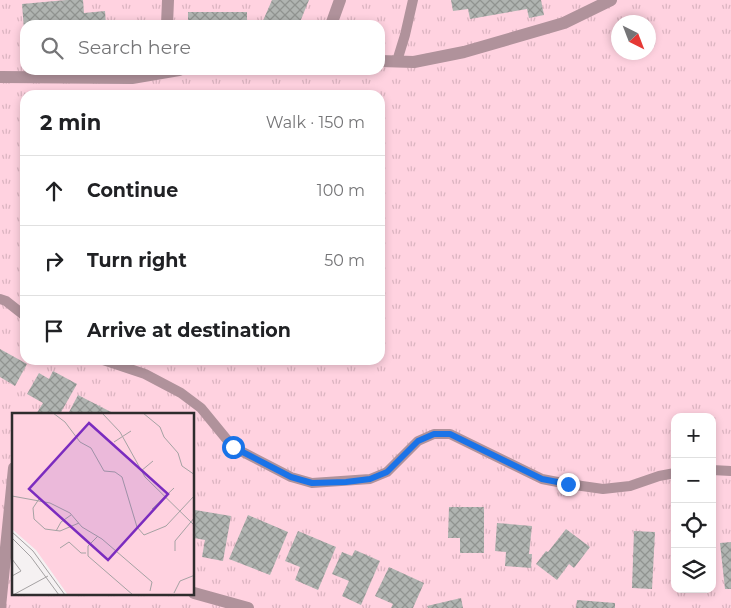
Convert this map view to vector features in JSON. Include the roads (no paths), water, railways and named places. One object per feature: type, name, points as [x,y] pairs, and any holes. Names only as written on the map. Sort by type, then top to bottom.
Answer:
[{"type":"street","points":[[166,20],[168,0]]},
{"type":"street","points":[[334,20],[340,0]]},
{"type":"street","points":[[385,61],[414,62],[464,52],[564,23],[611,0]]},
{"type":"street","points":[[0,77],[132,78],[148,75]]},
{"type":"street","points":[[0,607],[5,583],[12,494]]},
{"type":"street","points":[[195,593],[245,608]]},
{"type":"lane","points":[[397,61],[406,35],[413,0]]},
{"type":"lane","points":[[0,299],[6,301],[20,312]]},
{"type":"lane","points":[[119,365],[145,374],[181,393],[201,408],[233,447],[291,477],[312,483],[370,479],[387,472],[418,441],[434,434],[450,434],[542,479],[603,489],[630,486],[671,474]]},
{"type":"lane","points":[[716,470],[731,471]]}]
